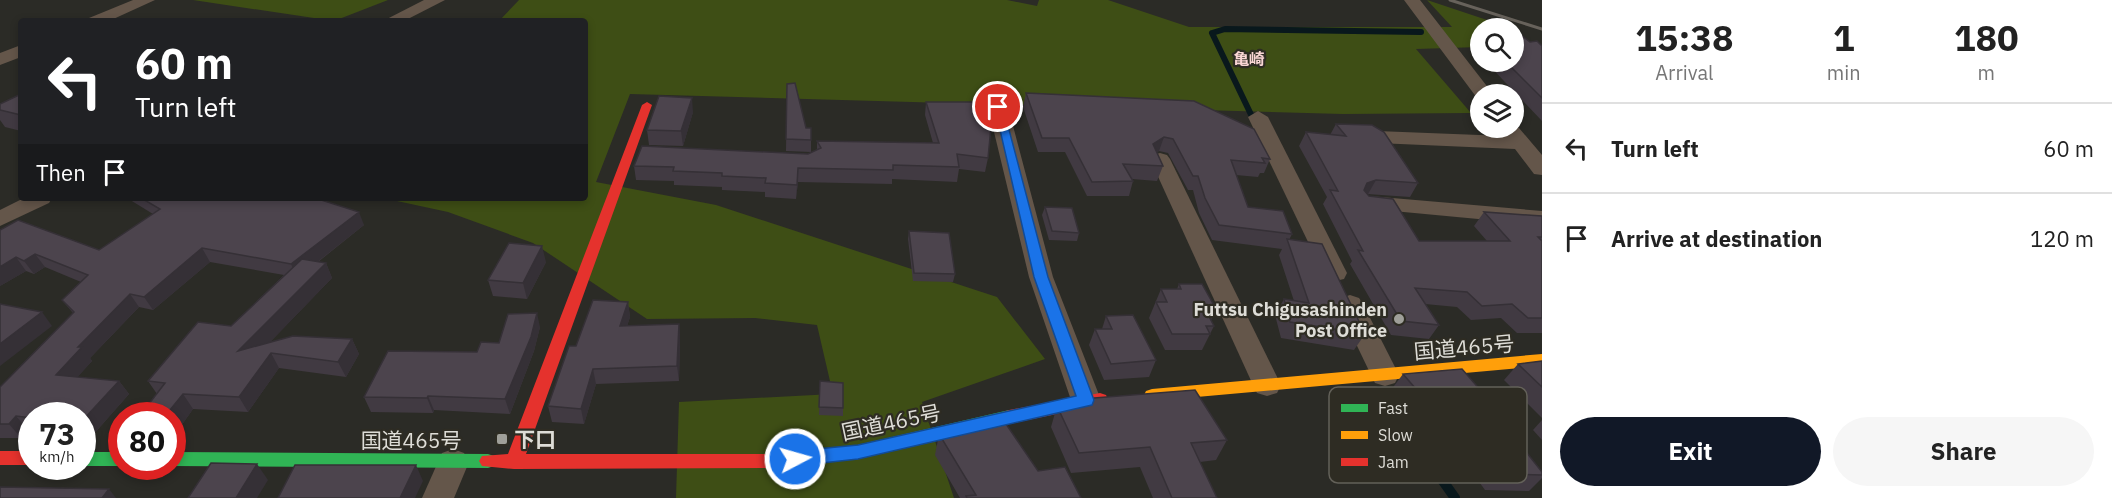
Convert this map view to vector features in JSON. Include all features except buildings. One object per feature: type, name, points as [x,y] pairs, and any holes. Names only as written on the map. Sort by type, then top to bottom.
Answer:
[{"type":"main road","points":[[514,462],[647,105]]},
{"type":"main road","name":"国道465号","points":[[1143,396],[1542,360]]},
{"type":"main road","name":"国道465号","points":[[186,459],[753,463],[858,452],[1086,400],[1120,398]]},
{"type":"main road","points":[[0,458],[18,458]]},
{"type":"street","points":[[122,0],[144,1]]},
{"type":"street","points":[[397,18],[436,0]]},
{"type":"street","points":[[1412,0],[1476,84]]},
{"type":"street","points":[[102,18],[144,1]]},
{"type":"street","points":[[0,60],[18,51]]},
{"type":"street","points":[[998,107],[1041,277],[1086,400]]},
{"type":"street","points":[[1258,117],[1385,375]]},
{"type":"street","points":[[1377,136],[1470,135]]},
{"type":"street","points":[[1517,138],[1542,169]]},
{"type":"street","points":[[630,152],[653,153]]},
{"type":"street","points":[[1160,159],[1267,385]]},
{"type":"street","points":[[0,219],[35,201]]},
{"type":"street","points":[[1369,203],[1542,218]]},
{"type":"street","points":[[1457,368],[1472,387]]},
{"type":"street","points":[[438,498],[453,462]]},
{"type":"green space","points":[[193,0],[388,0],[342,18],[314,18]]},
{"type":"green space","points":[[519,0],[1007,0],[1037,6],[1039,0],[1108,0],[1189,27],[1452,27],[1427,0],[1481,18],[1470,18],[1470,47],[1416,49],[1470,113],[1343,114],[630,94],[596,182],[716,205],[997,297],[1045,359],[922,402],[954,498],[676,498],[679,402],[833,394],[817,325],[755,318],[647,319],[533,243],[448,212],[397,201],[588,201],[588,18],[502,18]]},
{"type":"waterway","points":[[1256,125],[1212,33],[1225,29],[1421,32]]},
{"type":"waterway","points":[[1444,483],[1455,498]]},
{"type":"railway","points":[[1450,0],[1542,29]]},
{"type":"traffic: fast","points":[[767,461],[858,452],[1009,417]]},
{"type":"traffic: fast","points":[[96,459],[108,459]]},
{"type":"traffic: fast","points":[[186,459],[488,461]]},
{"type":"traffic: slow","points":[[1152,395],[1542,360]]},
{"type":"traffic: jam","points":[[514,462],[647,105]]},
{"type":"traffic: jam","points":[[1009,417],[1100,399]]},
{"type":"traffic: jam","points":[[0,458],[18,458]]},
{"type":"traffic: jam","points":[[488,461],[767,461]]},
{"type":"place","name":"Futtsu Chigusashinden Post Office","points":[[1399,319]]},
{"type":"place","name":"下口","points":[[502,439]]},
{"type":"district","name":"亀崎","points":[[1249,59]]},
{"type":"route","points":[[795,459],[858,452],[1086,400],[1041,277],[998,107]]}]
